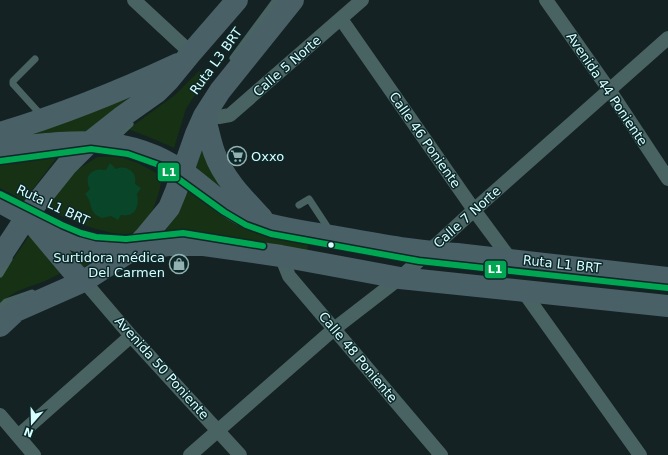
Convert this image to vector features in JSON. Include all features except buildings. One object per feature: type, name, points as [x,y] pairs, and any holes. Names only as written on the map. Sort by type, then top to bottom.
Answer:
[{"type":"main road","points":[[6,256],[32,219],[50,184],[93,148],[123,116],[157,92],[188,63],[237,0]]},
{"type":"main road","points":[[0,326],[16,311],[133,244],[169,208],[177,169],[196,134],[201,117],[220,90],[293,0]]},
{"type":"main road","points":[[0,133],[45,119],[188,63]]},
{"type":"main road","points":[[201,117],[222,170],[241,195],[266,223]]},
{"type":"main road","points":[[0,149],[65,142],[93,148],[120,144],[142,150],[164,159],[232,209],[250,219],[282,228],[334,236],[412,267],[510,260],[668,278]]},
{"type":"main road","points":[[0,202],[71,239],[86,244],[204,245],[281,256],[412,267],[523,291],[668,306]]},
{"type":"main road","points":[[32,219],[80,275]]},
{"type":"main road","points":[[80,275],[204,245]]},
{"type":"street","points":[[134,0],[188,63]]},
{"type":"street","name":"Calle 5 Norte","points":[[201,117],[219,117],[230,115],[362,0]]},
{"type":"street","name":"Avenida 44 Poniente","points":[[546,0],[610,91],[668,179]]},
{"type":"street","name":"Calle 46 Poniente","points":[[341,19],[510,260]]},
{"type":"street","name":"Calle 7 Norte","points":[[190,455],[334,329],[412,267],[668,38]]},
{"type":"street","name":"Calle 48 Poniente","points":[[281,256],[289,276],[441,455]]},
{"type":"street","name":"Avenida 50 Poniente","points":[[80,275],[131,336],[219,430],[240,455]]},
{"type":"street","points":[[523,291],[640,455]]},
{"type":"street","points":[[18,436],[131,336]]},
{"type":"street","points":[[0,416],[34,455]]},
{"type":"lane","name":"Ruta L3 BRT","points":[[144,110],[244,0]]},
{"type":"lane","name":"Ruta L3 BRT","points":[[227,66],[276,0]]},
{"type":"lane","points":[[36,59],[14,79],[13,84],[45,119]]},
{"type":"lane","points":[[0,161],[93,148],[132,121]]},
{"type":"lane","name":"Ruta L1 BRT","points":[[177,169],[207,200],[246,225],[271,234],[412,267],[668,288]]},
{"type":"lane","points":[[32,219],[61,183],[72,172]]},
{"type":"lane","name":"Ruta L1 BRT","points":[[0,194],[32,219]]},
{"type":"lane","points":[[298,205],[309,199],[334,236]]},
{"type":"lane","points":[[133,244],[150,224],[156,210]]},
{"type":"lane","points":[[133,244],[183,233],[308,253]]},
{"type":"lane","points":[[0,274],[6,256]]},
{"type":"lane","points":[[0,308],[6,302],[41,289]]},
{"type":"shaded area","points":[[199,71],[206,77],[186,109],[174,148],[128,129],[175,95]]},
{"type":"shaded area","points":[[156,80],[89,131],[0,141]]},
{"type":"shaded area","points":[[198,141],[244,205],[189,167]]},
{"type":"shaded area","points":[[58,156],[24,201],[0,188],[0,162]]},
{"type":"shaded area","points":[[117,156],[138,163],[162,176],[157,200],[149,217],[139,229],[132,233],[113,233],[89,227],[47,209],[52,197],[77,170],[97,157]]},
{"type":"shaded area","points":[[110,163],[116,169],[127,168],[130,170],[135,176],[135,184],[141,188],[137,194],[137,207],[133,213],[130,215],[121,215],[118,220],[111,216],[102,218],[97,216],[92,210],[85,194],[90,189],[88,184],[88,176],[93,171],[101,169],[106,170]]},
{"type":"shaded area","points":[[187,187],[285,239],[308,245],[307,253],[205,233],[185,231],[164,233],[173,219]]},
{"type":"shaded area","points":[[34,229],[66,269],[47,280],[16,292],[0,303],[0,278]]},
{"type":"shaded area","points":[[53,236],[108,252],[79,270]]},
{"type":"transit line","name":"L1","points":[[0,161],[91,149],[128,154],[159,165],[224,212],[246,225],[271,234],[419,261],[668,288]]},
{"type":"transit line","name":"L1","points":[[0,194],[62,225],[81,233],[96,237],[126,239],[183,233],[263,246]]},
{"type":"place","name":"Oxxo","points":[[237,156]]},
{"type":"place","name":"Surtidora médica Del Carmen","points":[[179,264]]}]
